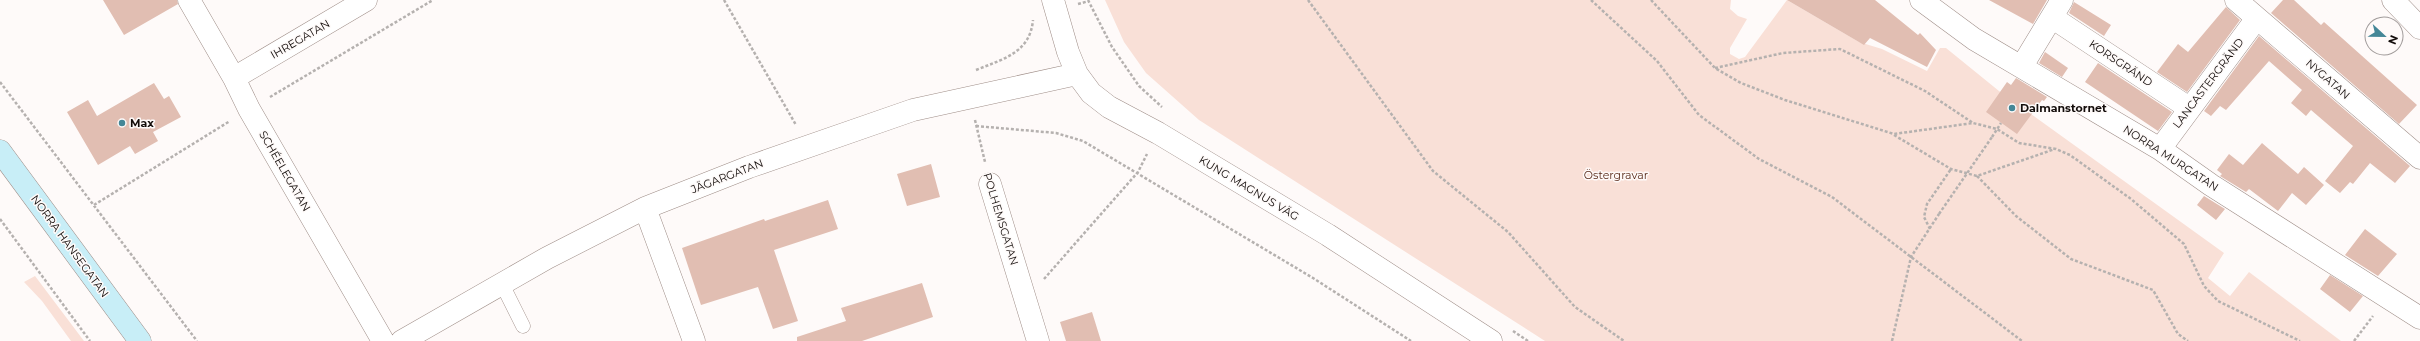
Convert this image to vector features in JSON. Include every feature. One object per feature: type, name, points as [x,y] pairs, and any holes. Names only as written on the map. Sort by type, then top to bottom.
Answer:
[{"type":"main road","name":"NORRA HANSEGATAN","points":[[0,151],[140,341]]},
{"type":"street","name":"SCHÉELEGATAN","points":[[189,0],[234,78],[249,110],[383,341]]},
{"type":"street","name":"IHREGATAN","points":[[234,78],[366,0]]},
{"type":"street","name":"KUNG MAGNUS VÄG","points":[[1053,0],[1068,52],[1077,74],[1091,93],[1109,108],[1158,133],[1328,236],[1491,341]]},
{"type":"street","name":"NORRA MURGATAN","points":[[1921,0],[1974,39],[2160,149],[2211,184],[2420,318]]},
{"type":"street","name":"NYGATAN","points":[[2236,0],[2420,158]]},
{"type":"street","points":[[2393,0],[2420,28]]},
{"type":"street","points":[[2022,66],[2057,9]]},
{"type":"street","name":"KORSGRÄND","points":[[2057,9],[2189,108]]},
{"type":"street","name":"LANCASTERGRÄND","points":[[2160,149],[2257,18]]},
{"type":"street","name":"JÄGARGATAN","points":[[402,341],[502,284],[645,208],[808,147],[913,110],[970,96],[1077,74]]},
{"type":"street","name":"POLHEMSGATAN","points":[[990,184],[1038,341]]},
{"type":"street","points":[[645,208],[694,341]]},
{"type":"lane","points":[[502,284],[523,326]]},
{"type":"path","points":[[724,0],[808,147]]},
{"type":"path","points":[[1023,292],[1040,283],[1138,172],[1169,113],[1139,86],[1112,47],[1088,0]]},
{"type":"path","points":[[1308,0],[1433,171],[1508,232],[1575,307],[1624,341]]},
{"type":"path","points":[[1591,0],[1657,61],[1699,115],[1759,159],[1832,197],[2022,341]]},
{"type":"path","points":[[1651,0],[1714,68],[1742,83],[1785,100],[1894,134],[1951,169],[1977,176],[2016,216],[2071,259],[2153,290],[2178,334],[2188,341]]},
{"type":"path","name":"POLHEMSGATAN","points":[[990,184],[976,126],[966,74],[1011,56],[1023,46],[1032,34],[1033,16]]},
{"type":"path","points":[[1714,68],[1783,53],[1840,50],[1925,91],[1973,123],[1997,129],[2018,143],[2056,149],[2070,155],[2131,199],[2184,244],[2204,286],[2218,301],[2300,341]]},
{"type":"path","points":[[0,82],[197,341]]},
{"type":"path","points":[[1894,134],[1973,123]]},
{"type":"path","points":[[1892,341],[1911,257],[1930,229],[1938,214],[2001,123]]},
{"type":"path","points":[[976,126],[1056,133],[1082,141],[1138,172],[1313,278],[1411,341]]},
{"type":"path","points":[[1977,176],[2056,149]]},
{"type":"path","points":[[1930,229],[1924,217],[1928,204],[1951,169]]},
{"type":"path","points":[[0,219],[90,341]]},
{"type":"path","points":[[2354,341],[2387,297]]},
{"type":"green space","name":"Östergravar","points":[[1105,0],[1731,0],[1730,9],[1738,16],[1747,19],[1730,48],[1730,54],[1739,59],[1745,57],[1787,0],[1859,42],[1882,49],[1927,71],[1940,48],[1946,48],[1999,91],[2224,253],[2208,278],[2230,296],[2249,272],[2341,341],[1545,341],[1199,120],[1146,73],[1124,42]]},
{"type":"green space","points":[[35,276],[84,341],[71,341],[42,301],[24,282]]},
{"type":"building","points":[[103,0],[177,0],[178,4],[124,35]]},
{"type":"building","points":[[1787,0],[1875,0],[1918,35],[1920,33],[1936,50],[1927,67],[1870,38],[1864,45]]},
{"type":"building","points":[[1989,0],[2047,0],[2033,24]]},
{"type":"building","points":[[2283,0],[2294,0],[2321,25],[2324,22],[2417,105],[2399,124],[2271,13]]},
{"type":"building","points":[[2074,2],[2111,25],[2104,36],[2069,13]]},
{"type":"building","points":[[2226,7],[2240,20],[2187,92],[2157,72],[2178,44],[2188,52]]},
{"type":"building","points":[[2259,36],[2410,166],[2395,183],[2370,163],[2353,184],[2350,182],[2340,193],[2325,181],[2353,146],[2311,110],[2306,116],[2291,103],[2302,90],[2269,61],[2226,110],[2220,106],[2211,116],[2204,111]]},
{"type":"building","points":[[2045,52],[2068,68],[2062,77],[2039,63]]},
{"type":"building","points":[[2098,63],[2172,112],[2158,131],[2085,82]]},
{"type":"building","name":"Dalmanstornet","points":[[2016,78],[2047,97],[2044,101],[2042,100],[2017,134],[1986,112],[2007,82],[2011,85]]},
{"type":"building","name":"Max","points":[[154,83],[164,99],[169,96],[181,117],[153,132],[158,141],[135,154],[130,146],[98,165],[67,112],[88,100],[97,116]]},
{"type":"building","points":[[2262,143],[2298,174],[2304,167],[2324,185],[2306,205],[2292,193],[2278,211],[2249,189],[2246,192],[2220,176],[2222,174],[2217,170],[2229,154],[2243,165]]},
{"type":"building","points":[[931,164],[940,197],[907,206],[897,174]]},
{"type":"building","points":[[2204,196],[2225,209],[2216,220],[2197,205]]},
{"type":"building","points":[[828,200],[838,229],[774,250],[798,321],[773,329],[758,287],[701,305],[682,248],[764,219],[765,221]]},
{"type":"building","points":[[2365,229],[2397,254],[2378,276],[2345,255]]},
{"type":"building","points":[[2330,275],[2363,296],[2350,312],[2320,289]]},
{"type":"building","points":[[922,283],[933,317],[862,341],[797,341],[797,337],[846,321],[841,308]]},
{"type":"building","points":[[1092,312],[1101,341],[1066,341],[1060,322]]},
{"type":"place","name":"Dalmanstornet","points":[[2012,108]]},
{"type":"place","name":"Max","points":[[122,123]]}]
